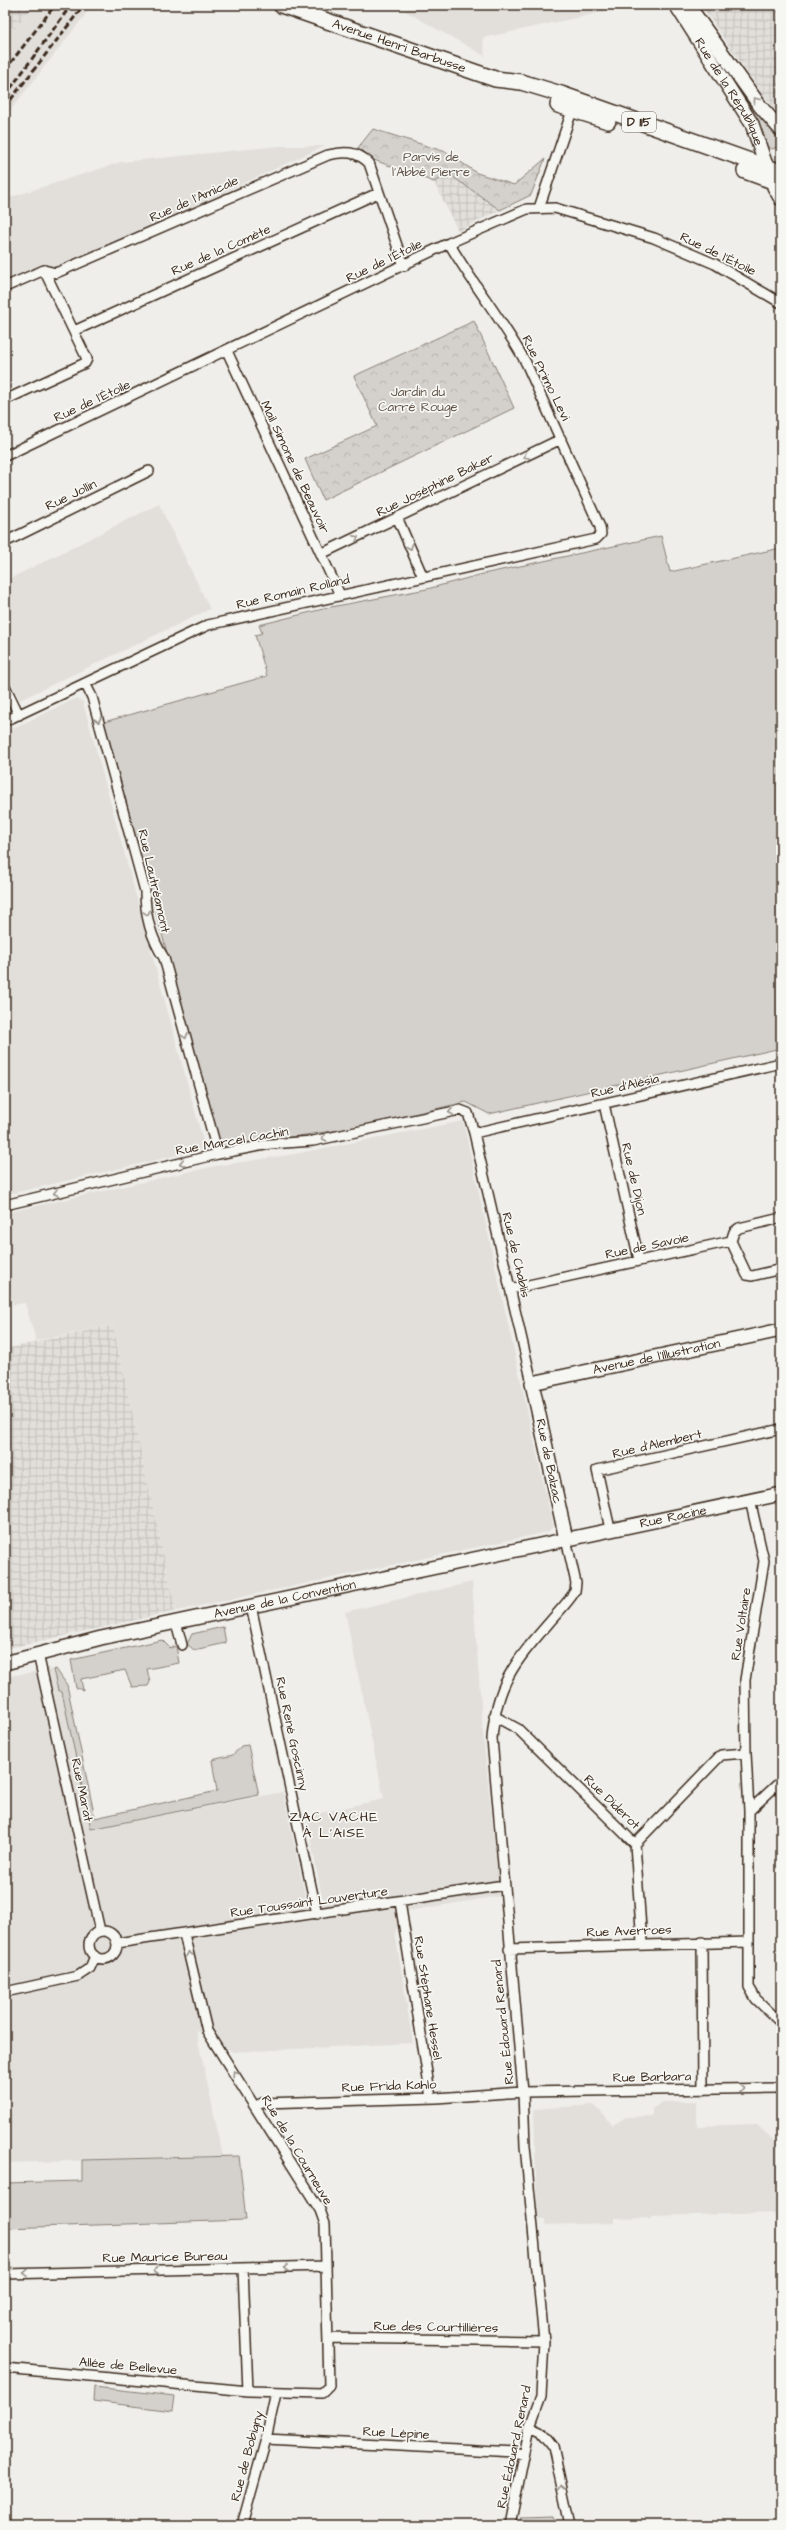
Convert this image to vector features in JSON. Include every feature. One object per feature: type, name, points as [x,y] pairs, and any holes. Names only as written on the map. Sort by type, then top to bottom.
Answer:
[{"type":"main road","name":"Avenue Henri Barbusse","points":[[281,5],[495,79],[506,86],[574,104],[640,131],[777,174]]},
{"type":"street","name":"Rue de la République","points":[[676,5],[752,124],[777,174],[774,187],[781,199]]},
{"type":"street","name":"Rue de la République","points":[[688,5],[760,106],[781,130]]},
{"type":"street","points":[[539,208],[574,104]]},
{"type":"street","name":"Rue de l'Amicale","points":[[44,270],[56,273],[328,155],[340,152],[355,154],[369,163],[378,193]]},
{"type":"street","points":[[378,193],[404,266]]},
{"type":"street","name":"Rue de la Comète","points":[[74,331],[378,193]]},
{"type":"street","name":"Rue de l'Étoile","points":[[5,456],[449,244],[527,209],[555,208],[654,238],[715,264],[781,303]]},
{"type":"street","name":"Rue Primo Levi","points":[[449,244],[492,313],[513,339],[561,439],[600,527],[601,534]]},
{"type":"street","points":[[5,287],[44,270],[87,359],[84,363],[5,400]]},
{"type":"street","name":"Mail Simone de Beauvoir","points":[[227,351],[340,595]]},
{"type":"street","name":"Rue Joséphine Baker","points":[[321,554],[561,439]]},
{"type":"street","name":"Rue Jollin","points":[[5,542],[149,471]]},
{"type":"street","points":[[397,517],[423,577]]},
{"type":"street","name":"Rue Romain Rolland","points":[[5,721],[208,625],[596,539],[601,534]]},
{"type":"street","name":"Rue Lautréamont","points":[[86,683],[92,697],[145,891],[145,907],[155,945],[164,958],[218,1154]]},
{"type":"street","points":[[5,686],[19,715]]},
{"type":"street","name":"Rue d'Alésia","points":[[474,1133],[781,1063]]},
{"type":"street","name":"Rue de Dijon","points":[[604,1104],[639,1260]]},
{"type":"street","name":"Rue Marcel Cachin","points":[[5,1205],[218,1154],[270,1144],[314,1141],[460,1110],[468,1113],[474,1133]]},
{"type":"street","name":"Rue de Chablis","points":[[474,1133],[532,1383]]},
{"type":"street","points":[[781,1218],[739,1228],[734,1232],[731,1241],[747,1274],[752,1276],[781,1269]]},
{"type":"street","name":"Rue de Savoie","points":[[510,1289],[731,1241]]},
{"type":"street","name":"Avenue de l'Illustration","points":[[532,1383],[781,1330]]},
{"type":"street","name":"Rue de Balzac","points":[[532,1383],[566,1539]]},
{"type":"street","name":"Rue d'Alembert","points":[[610,1529],[597,1470],[781,1429]]},
{"type":"street","name":"Rue Racine","points":[[566,1539],[781,1494]]},
{"type":"street","name":"Rue Voltaire","points":[[750,1500],[764,1561],[745,1680],[746,1753],[749,1811],[749,1987],[756,1999],[781,2022]]},
{"type":"street","name":"Avenue de la Convention","points":[[5,1663],[176,1622],[566,1539]]},
{"type":"street","name":"Rue Édouard Renard","points":[[510,2525],[530,2426],[541,2396],[544,2341],[525,2146],[523,2092],[509,1949],[492,1739],[494,1716],[502,1688],[512,1670],[523,1653],[575,1591],[576,1583],[566,1539]]},
{"type":"street","name":"Rue René Goscinny","points":[[251,1606],[317,1914]]},
{"type":"street","points":[[176,1622],[182,1645]]},
{"type":"street","name":"Rue Marat","points":[[38,1654],[100,1931]]},
{"type":"street","name":"Rue Diderot","points":[[494,1716],[518,1729],[635,1844],[642,1943]]},
{"type":"street","points":[[635,1844],[721,1755],[746,1753]]},
{"type":"street","points":[[749,1811],[781,1781]]},
{"type":"street","name":"Rue Toussaint Louverture","points":[[117,1943],[504,1886]]},
{"type":"street","name":"Rue Stéphane Hessel","points":[[400,1902],[430,2098]]},
{"type":"street","points":[[5,1992],[78,1976],[90,1968],[95,1956],[89,1944],[92,1936],[100,1931],[109,1932],[117,1943],[115,1952],[108,1958],[95,1956]]},
{"type":"street","name":"Rue de la Courneuve","points":[[184,1934],[207,2031],[256,2106],[320,2210],[325,2224],[329,2386],[322,2393],[276,2393]]},
{"type":"street","points":[[702,1942],[703,2090]]},
{"type":"street","name":"Rue Averroes","points":[[509,1949],[642,1943],[749,1942]]},
{"type":"street","name":"Rue Barbara","points":[[523,2092],[703,2090],[781,2092]]},
{"type":"street","name":"Rue Frida Kahlo","points":[[256,2106],[262,2103],[430,2098],[523,2092]]},
{"type":"street","name":"Rue Maurice Bureau","points":[[5,2274],[325,2266]]},
{"type":"street","points":[[243,2269],[248,2391]]},
{"type":"street","name":"Rue des Courtillières","points":[[328,2338],[544,2341]]},
{"type":"street","name":"Allée de Bellevue","points":[[5,2368],[276,2393]]},
{"type":"street","name":"Rue de Bobigny","points":[[242,2525],[266,2439],[276,2393]]},
{"type":"street","points":[[530,2426],[541,2431],[553,2446],[570,2525]]},
{"type":"street","name":"Rue Lépine","points":[[266,2439],[514,2452],[524,2455]]},
{"type":"shaded area","points":[[5,5],[33,5],[15,29],[5,24]]},
{"type":"shaded area","points":[[33,5],[93,5],[5,117],[5,24],[15,29]]},
{"type":"shaded area","points":[[394,5],[635,5],[483,38],[485,56]]},
{"type":"shaded area","points":[[701,5],[781,5],[781,117],[760,91]]},
{"type":"shaded area","points":[[279,146],[325,146],[58,268],[43,263],[5,280],[5,199],[121,162]]},
{"type":"shaded area","points":[[449,174],[500,210],[458,231],[434,182]]},
{"type":"shaded area","points":[[159,504],[210,609],[20,700],[5,672],[5,581]]},
{"type":"shaded area","points":[[77,698],[83,702],[204,1144],[200,1150],[5,1195],[5,732]]},
{"type":"shaded area","points":[[463,1121],[553,1526],[548,1532],[176,1611],[113,1325],[36,1341],[25,1303],[13,1305],[5,1270],[5,1213],[210,1167],[294,1154]]},
{"type":"shaded area","points":[[113,1325],[176,1611],[5,1649],[5,1349]]},
{"type":"shaded area","points":[[472,1582],[483,1733],[500,1896],[407,1911],[395,1932],[413,2043],[233,2052],[196,2031],[223,2156],[5,2163],[5,1680],[9,1676],[53,1669],[58,1690],[62,1692],[91,1829],[283,1792],[307,1904],[331,1902],[322,1897],[306,1816],[384,1799],[345,1612]]},
{"type":"shaded area","points":[[697,2101],[697,2126],[756,2124],[781,2147],[781,2213],[651,2216],[651,2218],[614,2219],[614,2223],[545,2225],[545,2219],[537,2219],[534,2109],[594,2105],[613,2125],[626,2117],[652,2116],[652,2109],[662,2102]]},
{"type":"green space","points":[[684,5],[781,136],[781,145],[773,149],[765,146]]},
{"type":"green space","name":"Parvis de l'Abbé Pierre","points":[[373,129],[446,152],[477,173],[514,185],[545,159],[531,195],[500,210],[449,174],[434,182],[374,160],[357,149]]},
{"type":"green space","name":"Jardin du Carré Rouge","points":[[474,321],[514,408],[323,500],[305,459],[377,426],[354,376]]},
{"type":"green space","points":[[661,536],[670,572],[781,548],[781,1048],[489,1114],[466,1102],[352,1128],[225,1147],[219,1143],[104,722],[267,676],[255,635],[262,633],[259,625],[331,607],[427,589],[483,574]]},
{"type":"green space","points":[[223,1627],[226,1643],[194,1650],[187,1644],[192,1634]]},
{"type":"green space","points":[[162,1640],[170,1648],[176,1646],[179,1663],[147,1669],[150,1682],[148,1686],[132,1687],[125,1670],[81,1679],[83,1690],[76,1688],[71,1660]]},
{"type":"green space","points":[[56,1669],[67,1685],[95,1818],[217,1791],[212,1760],[233,1755],[241,1746],[248,1745],[259,1795],[91,1829],[62,1692],[58,1690],[53,1670]]},
{"type":"green space","points":[[239,2156],[246,2220],[5,2228],[5,2183],[82,2181],[82,2160]]},
{"type":"green space","points":[[94,2387],[175,2396],[173,2411],[93,2401]]},
{"type":"green space","points":[[554,2516],[556,2525],[519,2525],[521,2517]]},
{"type":"railway","points":[[5,70],[55,5]]},
{"type":"railway","points":[[5,96],[71,5]]},
{"type":"railway","points":[[5,107],[84,5]]},
{"type":"district","name":"ZAC VACHE À L'AISE","points":[[334,1826]]}]
